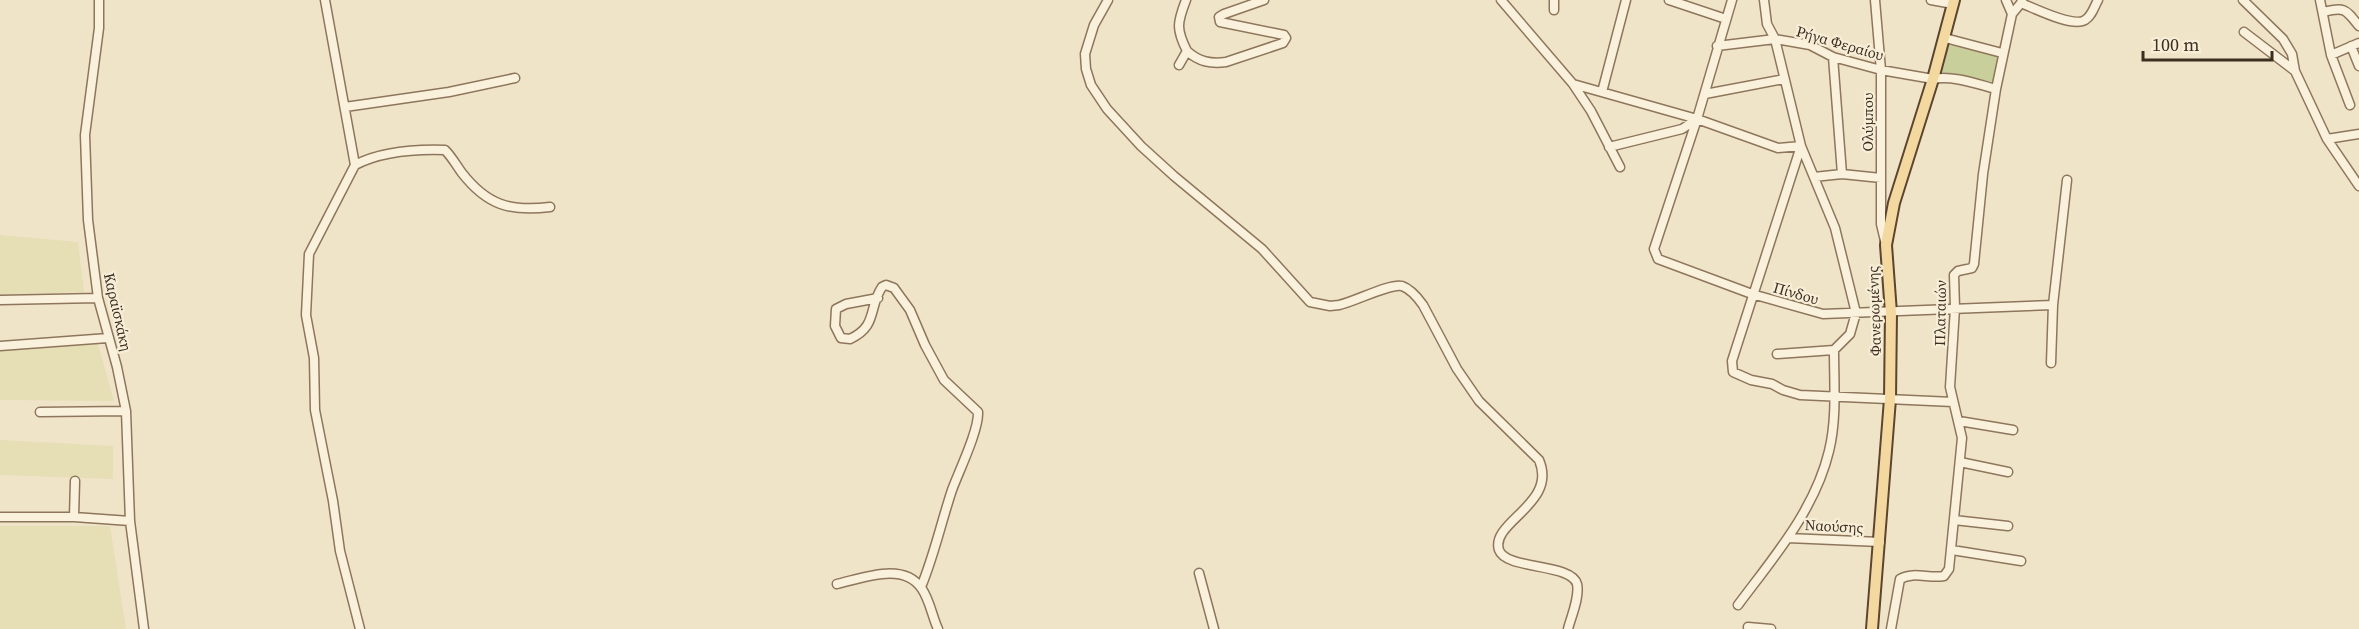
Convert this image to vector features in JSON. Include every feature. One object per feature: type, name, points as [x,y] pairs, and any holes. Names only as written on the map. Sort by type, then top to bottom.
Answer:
[{"type":"main road","name":"Φανερωμένης","points":[[1872,629],[1890,399],[1891,313],[1886,245],[1894,203],[1933,79],[1953,2]]},
{"type":"street","name":"Καραϊσκάκη","points":[[99,0],[96,58],[85,135],[88,220],[98,298],[117,367],[126,411],[130,521],[144,629]]},
{"type":"street","points":[[325,0],[355,165]]},
{"type":"street","points":[[1108,0],[1090,36],[1085,54],[1088,76],[1091,86],[1107,109],[1141,146],[1262,249],[1310,302],[1330,306],[1339,305],[1392,286],[1405,287],[1423,305],[1462,376],[1479,401],[1539,460],[1544,471],[1543,482],[1536,495],[1499,536],[1499,549],[1502,555],[1509,559],[1560,572],[1574,579],[1577,584],[1577,594],[1568,629]]},
{"type":"street","points":[[1186,0],[1178,21],[1180,34],[1188,51],[1198,60],[1216,63],[1226,62],[1283,43],[1286,38],[1284,35],[1220,22],[1219,17],[1224,14],[1264,0]]},
{"type":"street","points":[[1501,0],[1573,84],[1591,111],[1620,167]]},
{"type":"street","points":[[1554,0],[1554,10]]},
{"type":"street","points":[[1602,92],[1626,0]]},
{"type":"street","points":[[1669,0],[1726,19]]},
{"type":"street","points":[[1609,147],[1682,129],[1697,119],[1732,0]]},
{"type":"street","points":[[1764,0],[1767,24],[1775,39],[1801,146],[1835,228],[1856,313],[1850,334],[1834,350],[1777,354]]},
{"type":"street","name":"Ολύμπου","points":[[1875,0],[1881,70],[1881,224],[1886,245]]},
{"type":"street","points":[[1931,0],[1953,2]]},
{"type":"street","points":[[2006,0],[2012,14]]},
{"type":"street","points":[[1996,89],[2012,14],[2022,2],[2074,23],[2085,20],[2091,15],[2098,0]]},
{"type":"street","points":[[2243,0],[2283,39],[2292,54],[2295,71],[2327,139],[2358,184]]},
{"type":"street","points":[[2320,0],[2331,55],[2350,105]]},
{"type":"street","points":[[2324,12],[2346,10],[2359,26]]},
{"type":"street","points":[[2244,32],[2295,71]]},
{"type":"street","points":[[1945,38],[2002,53]]},
{"type":"street","name":"Ρήγα Φεραίου","points":[[1717,46],[1775,39],[1810,45],[1833,57],[1881,70],[1933,79],[1957,80],[1996,89]]},
{"type":"street","points":[[2331,55],[2355,45],[2359,66]]},
{"type":"street","points":[[1179,65],[1188,51]]},
{"type":"street","points":[[1833,57],[1842,174]]},
{"type":"street","points":[[345,107],[449,92],[515,78]]},
{"type":"street","points":[[1705,94],[1784,79]]},
{"type":"street","points":[[1573,84],[1697,119],[1778,148],[1801,146]]},
{"type":"street","name":"Πλαταιών","points":[[1891,629],[1900,579],[1907,575],[1944,576],[1949,569],[1962,438],[1950,387],[1955,308],[1954,275],[1958,271],[1972,268],[1974,264],[1983,174],[1996,89]]},
{"type":"street","name":"Πίνδου","points":[[1697,119],[1654,249],[1658,259],[1752,294],[1823,314],[2053,305]]},
{"type":"street","points":[[2327,139],[2359,134]]},
{"type":"street","points":[[1801,146],[1752,294],[1732,361],[1733,372],[1800,395],[1953,402]]},
{"type":"street","points":[[360,629],[340,551],[333,501],[315,410],[314,358],[306,315],[309,254],[355,165],[372,156],[418,150],[445,150],[480,194],[490,201],[511,207],[550,207]]},
{"type":"street","points":[[1814,177],[1842,174],[1881,178]]},
{"type":"street","points":[[2051,363],[2053,305],[2067,180]]},
{"type":"street","points":[[878,298],[846,304],[836,309],[835,326],[841,338],[850,339],[864,331],[871,321],[882,287],[886,285],[894,288],[910,310],[944,380],[978,412],[976,429],[958,473],[930,566],[921,587]]},
{"type":"street","points":[[0,300],[98,298]]},
{"type":"street","points":[[0,346],[108,338]]},
{"type":"street","points":[[1738,605],[1788,538],[1815,491],[1831,440],[1834,350]]},
{"type":"street","points":[[40,412],[126,411]]},
{"type":"street","points":[[1959,420],[2013,430]]},
{"type":"street","points":[[1960,462],[2008,472]]},
{"type":"street","points":[[74,517],[75,481]]},
{"type":"street","points":[[0,517],[74,517],[130,521]]},
{"type":"street","points":[[1954,520],[2008,526]]},
{"type":"street","name":"Ναούσης","points":[[1788,538],[1880,542]]},
{"type":"street","points":[[1952,550],[2021,561]]},
{"type":"street","points":[[837,584],[882,574],[900,573],[913,579],[921,587],[938,629]]},
{"type":"street","points":[[1199,573],[1214,629]]},
{"type":"street","points":[[1748,627],[1771,629]]},
{"type":"shaded area","points":[[0,235],[78,242],[84,292],[0,295]]},
{"type":"shaded area","points":[[97,341],[114,401],[0,400],[0,350]]},
{"type":"shaded area","points":[[0,440],[113,446],[113,479],[0,475]]},
{"type":"shaded area","points":[[0,526],[110,526],[126,629],[0,629]]},
{"type":"green space","points":[[1949,45],[1999,56],[1992,82],[1942,72]]}]
